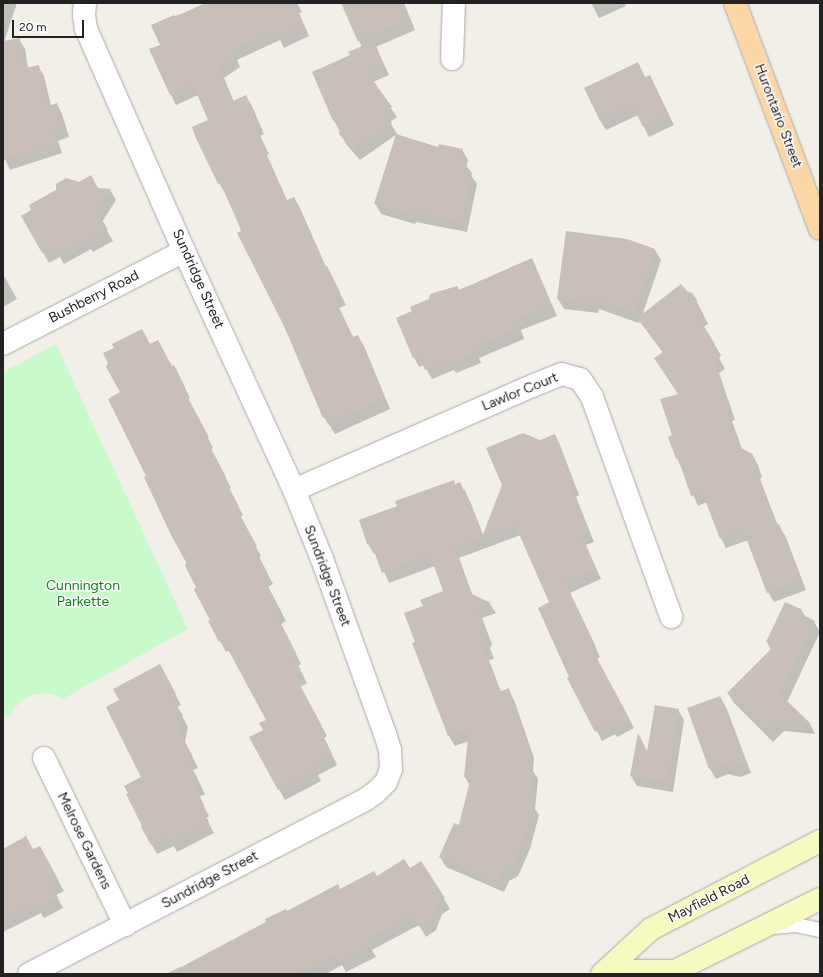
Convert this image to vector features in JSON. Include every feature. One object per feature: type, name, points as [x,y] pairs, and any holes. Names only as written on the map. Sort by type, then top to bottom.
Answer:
[{"type":"main road","name":"Hurontario Street","points":[[735,3],[820,229]]},
{"type":"main road","name":"Mayfield Road","points":[[605,972],[651,929],[820,841]]},
{"type":"main road","name":"Mayfield Road","points":[[605,972],[675,971],[820,899]]},
{"type":"street","name":"Sundridge Street","points":[[29,974],[366,799],[386,782],[391,769],[390,750],[385,734],[322,559],[294,490],[184,251],[86,29],[84,15],[85,3]]},
{"type":"street","points":[[452,60],[454,3]]},
{"type":"street","name":"Bushberry Road","points":[[3,344],[184,251]]},
{"type":"street","name":"Lawlor Court","points":[[294,490],[562,374],[580,378],[592,397],[671,617]]},
{"type":"street","name":"Melrose Gardens","points":[[44,758],[125,925]]},
{"type":"lane","points":[[764,927],[796,925],[820,930]]},
{"type":"green space","name":"Cunnington Parkette","points":[[56,344],[188,629],[63,699],[43,693],[32,695],[23,700],[15,708],[10,717],[3,715],[3,372]]},
{"type":"building","points":[[205,3],[294,3],[304,26],[277,38],[274,31],[232,50],[235,56],[219,67],[233,101],[246,95],[259,124],[255,126],[264,144],[262,145],[287,200],[294,197],[325,266],[327,266],[341,294],[334,297],[353,337],[358,335],[385,399],[328,424],[325,417],[323,418],[285,328],[237,233],[241,231],[220,182],[218,184],[195,136],[192,127],[208,120],[193,85],[170,95],[149,49],[160,45],[151,25],[174,15],[175,17]]},
{"type":"building","points":[[341,3],[403,3],[410,19],[358,42]]},
{"type":"building","points":[[20,38],[24,68],[39,65],[48,106],[57,103],[64,127],[53,130],[57,143],[3,160],[3,41]]},
{"type":"building","points":[[374,41],[384,65],[367,72],[392,107],[384,112],[392,123],[353,150],[339,134],[340,129],[332,119],[312,72],[350,55],[348,52]]},
{"type":"building","points":[[638,62],[645,77],[650,75],[669,115],[643,127],[632,105],[600,121],[584,88]]},
{"type":"building","points":[[396,134],[438,147],[439,144],[463,149],[461,159],[472,173],[462,222],[411,212],[410,215],[374,204]]},
{"type":"building","points":[[91,175],[98,188],[111,189],[97,211],[108,230],[86,242],[84,239],[57,255],[53,247],[42,253],[21,216],[31,210],[29,205],[56,190],[56,184],[66,178],[79,182]]},
{"type":"building","points":[[566,231],[627,239],[655,249],[634,313],[593,300],[593,304],[557,299]]},
{"type":"building","points":[[532,258],[552,305],[516,320],[519,328],[474,348],[476,353],[450,364],[448,360],[425,370],[419,355],[413,358],[396,318],[412,311],[410,307],[429,299],[430,294],[457,286],[459,290]]},
{"type":"building","points":[[681,284],[688,292],[692,293],[697,300],[696,304],[703,313],[698,317],[715,344],[713,348],[720,358],[714,362],[730,409],[727,410],[739,447],[752,454],[757,466],[755,468],[776,525],[779,524],[801,580],[767,593],[743,530],[720,539],[702,492],[691,496],[678,458],[676,459],[668,437],[672,435],[660,399],[678,394],[654,358],[663,352],[637,318]]},
{"type":"building","points":[[142,329],[150,344],[158,340],[172,366],[174,365],[185,387],[183,389],[209,437],[206,439],[226,477],[224,478],[238,505],[235,506],[257,546],[254,547],[268,574],[263,577],[281,611],[276,614],[296,653],[293,655],[302,673],[295,676],[322,726],[319,727],[332,754],[313,764],[316,771],[278,790],[249,737],[263,730],[259,723],[266,720],[223,640],[219,642],[208,621],[210,620],[194,590],[196,587],[185,566],[186,562],[171,535],[144,477],[146,476],[108,399],[120,392],[106,367],[108,363],[103,353],[114,348],[112,344]]},
{"type":"building","points":[[523,433],[540,440],[555,434],[564,456],[562,457],[574,485],[571,486],[589,532],[581,535],[596,569],[565,582],[596,647],[592,649],[629,718],[610,727],[608,725],[595,732],[567,678],[569,677],[538,608],[549,602],[515,525],[454,548],[472,594],[491,603],[478,608],[487,634],[484,637],[489,648],[484,650],[499,692],[509,688],[529,747],[528,767],[532,767],[530,803],[534,804],[525,838],[513,865],[503,871],[498,883],[439,857],[454,823],[459,825],[471,777],[464,777],[469,729],[448,736],[412,643],[415,642],[404,613],[423,606],[420,600],[443,591],[430,555],[382,573],[371,543],[367,544],[359,520],[397,506],[395,501],[454,480],[455,484],[460,482],[463,490],[465,490],[482,537],[502,485],[486,448]]},
{"type":"building","points":[[785,602],[801,609],[805,616],[815,621],[780,694],[811,724],[778,721],[767,732],[727,693],[774,646],[766,642]]},
{"type":"building","points":[[160,664],[176,694],[172,697],[183,716],[179,731],[193,757],[188,760],[200,784],[195,786],[204,805],[201,807],[209,822],[171,842],[167,836],[151,845],[141,827],[142,826],[126,794],[128,793],[124,786],[141,777],[106,707],[119,700],[113,689]]},
{"type":"building","points":[[720,696],[746,763],[733,767],[721,764],[709,769],[687,708]]},
{"type":"building","points":[[655,705],[679,709],[668,782],[630,776],[638,733],[647,751]]},
{"type":"building","points":[[26,836],[33,849],[40,846],[59,881],[51,885],[58,897],[38,908],[35,903],[3,919],[3,849]]},
{"type":"building","points":[[404,859],[410,868],[421,861],[445,898],[437,904],[431,919],[419,927],[412,915],[367,939],[371,947],[339,962],[335,955],[299,974],[168,974],[266,922],[265,919],[286,909],[287,911],[338,884],[340,889],[374,871],[377,876]]}]
